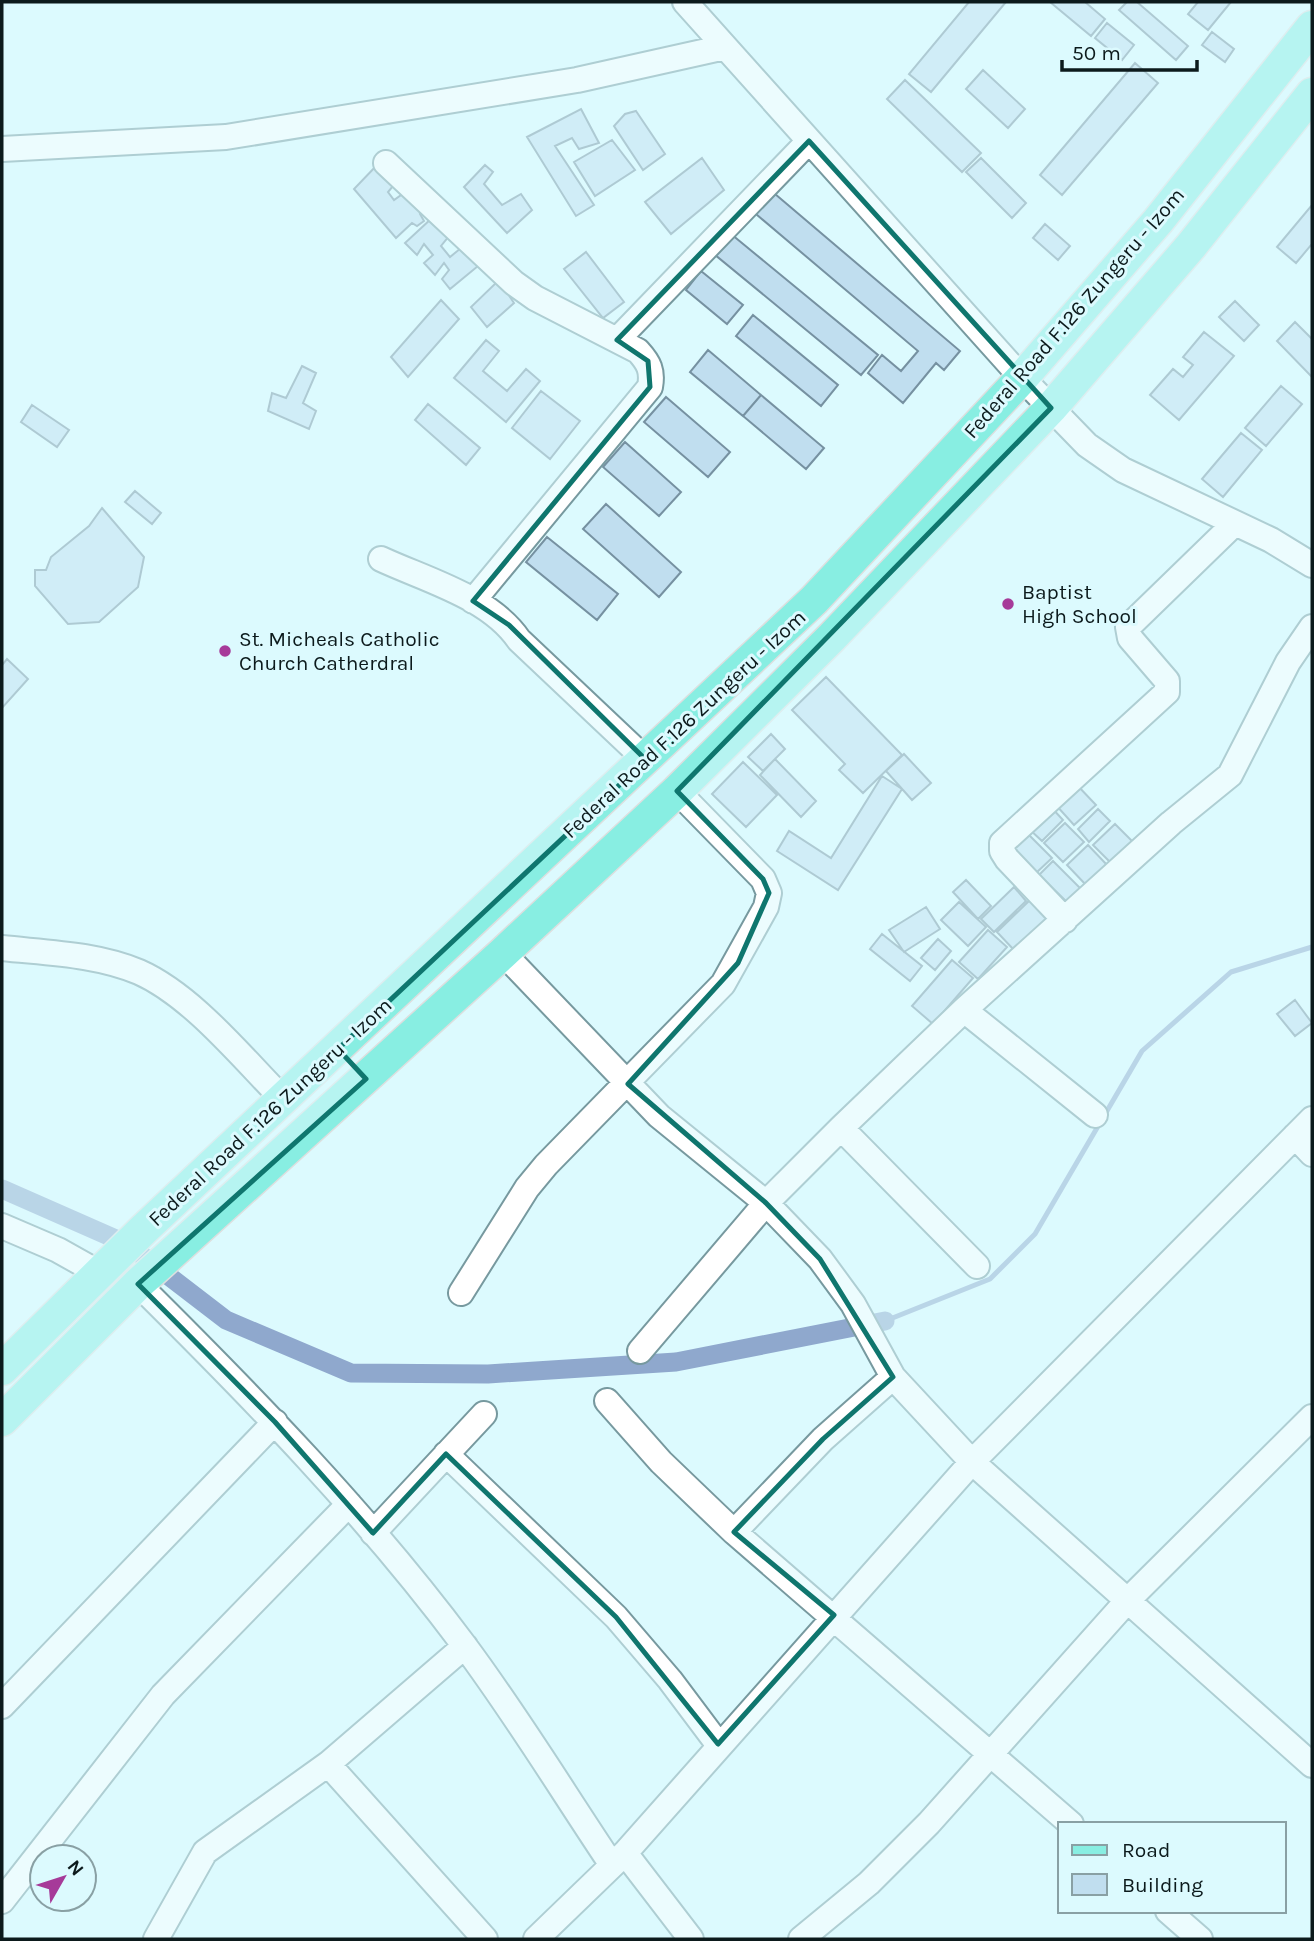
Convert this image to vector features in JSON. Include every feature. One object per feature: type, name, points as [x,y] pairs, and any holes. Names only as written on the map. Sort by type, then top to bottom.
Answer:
[{"type":"main road","name":"Federal Road F.126 Zungeru - Izom","points":[[2,1369],[143,1230],[814,600],[1022,378],[1158,220],[1312,27]]},
{"type":"main road","name":"Federal Road F.126 Zungeru - Izom","points":[[2,1420],[169,1254],[503,953],[677,791],[832,637],[1051,408],[1191,246],[1312,94]]},
{"type":"main road","points":[[338,1049],[366,1079]]},
{"type":"street","points":[[685,2],[1022,378],[1087,445],[1123,471],[1233,525],[1271,540],[1312,565]]},
{"type":"street","points":[[2,149],[226,137],[577,80],[724,47]]},
{"type":"street","points":[[617,340],[809,141]]},
{"type":"street","points":[[386,163],[514,283],[535,298],[638,351],[648,361],[652,374],[650,387],[473,601]]},
{"type":"street","points":[[1065,920],[1007,859],[1002,851],[1002,843],[1167,692],[1167,681],[1130,638],[1128,627],[1233,525]]},
{"type":"street","points":[[381,559],[473,601],[509,625],[519,640],[646,760]]},
{"type":"street","points":[[640,1351],[766,1203],[841,1128],[964,1010],[1171,823],[1230,775],[1288,662],[1312,627]]},
{"type":"street","points":[[461,1293],[533,1180],[723,984],[766,907],[769,893],[764,879],[677,791]]},
{"type":"street","points":[[2,948],[93,958],[141,973],[188,1004],[284,1100]]},
{"type":"street","points":[[503,953],[659,1116],[766,1203],[830,1270],[853,1304],[893,1377],[972,1462],[1312,1765]]},
{"type":"street","points":[[964,1010],[1095,1115]]},
{"type":"street","points":[[841,1128],[977,1266]]},
{"type":"street","points":[[536,1939],[618,1859],[972,1462],[1304,1128],[1312,1154]]},
{"type":"street","points":[[2,1226],[102,1269]]},
{"type":"street","points":[[141,1281],[349,1504],[465,1646],[618,1859],[691,1939]]},
{"type":"street","points":[[734,1532],[823,1439],[893,1377]]},
{"type":"street","points":[[607,1401],[661,1462],[734,1532],[834,1615],[1069,1822]]},
{"type":"street","points":[[373,1533],[484,1414]]},
{"type":"street","points":[[808,1938],[869,1883],[992,1755],[1129,1600],[1312,1417]]},
{"type":"street","points":[[2,1706],[275,1422]]},
{"type":"street","points":[[446,1454],[616,1617],[670,1680],[718,1744]]},
{"type":"street","points":[[2,1901],[163,1695],[349,1504]]},
{"type":"street","points":[[156,1939],[205,1852],[328,1764],[465,1646]]},
{"type":"street","points":[[328,1764],[485,1939]]},
{"type":"street","points":[[1170,1913],[1200,1939]]},
{"type":"highlighted area","points":[[809,141],[1051,408],[677,791],[763,879],[769,893],[738,963],[628,1084],[766,1203],[820,1259],[893,1377],[823,1439],[734,1532],[834,1615],[718,1744],[616,1617],[446,1454],[373,1533],[275,1422],[138,1284],[366,1079],[338,1049],[646,760],[509,625],[473,601],[650,387],[648,361],[617,340]]},
{"type":"building","points":[[969,2],[1006,2],[931,92],[909,74]]},
{"type":"building","points":[[1050,2],[1085,2],[1105,19],[1091,36]]},
{"type":"building","points":[[1127,2],[1137,2],[1188,46],[1176,60],[1119,10]]},
{"type":"building","points":[[1198,2],[1231,2],[1208,30],[1188,14]]},
{"type":"building","points":[[1107,23],[1134,45],[1122,60],[1095,38]]},
{"type":"building","points":[[1212,32],[1234,49],[1225,62],[1202,45]]},
{"type":"building","points":[[1135,63],[1158,83],[1062,195],[1040,175]]},
{"type":"building","points":[[983,70],[1025,109],[1008,128],[966,89]]},
{"type":"building","points":[[905,80],[981,153],[962,172],[887,99]]},
{"type":"building","points":[[581,109],[599,143],[579,149],[572,138],[555,146],[594,205],[576,216],[527,137]]},
{"type":"building","points":[[636,111],[665,154],[643,170],[614,126],[625,114]]},
{"type":"building","points":[[612,140],[635,170],[595,196],[574,162]]},
{"type":"building","points":[[702,158],[724,190],[671,234],[645,202]]},
{"type":"building","points":[[981,158],[1026,203],[1012,218],[966,172]]},
{"type":"building","points":[[379,163],[398,180],[388,192],[394,200],[408,190],[424,210],[420,214],[424,221],[417,226],[412,223],[396,238],[354,189]]},
{"type":"building","points":[[485,165],[493,172],[484,184],[502,205],[521,194],[532,210],[507,233],[464,187]]},
{"type":"building","points":[[768,188],[960,351],[944,370],[936,363],[903,403],[868,373],[882,355],[901,371],[918,351],[750,209]]},
{"type":"building","points":[[1312,205],[1312,244],[1296,263],[1277,247]]},
{"type":"building","points":[[432,218],[449,236],[441,246],[450,257],[461,248],[478,266],[450,289],[442,279],[449,270],[444,263],[435,275],[424,263],[433,255],[424,244],[417,255],[405,243]]},
{"type":"building","points":[[1045,224],[1070,246],[1058,260],[1033,238]]},
{"type":"building","points":[[731,234],[878,355],[861,375],[714,254]]},
{"type":"building","points":[[586,252],[624,302],[603,318],[564,269]]},
{"type":"building","points":[[701,271],[743,305],[727,324],[686,290]]},
{"type":"building","points":[[499,280],[514,303],[487,327],[471,307]]},
{"type":"building","points":[[441,300],[459,319],[408,377],[391,357]]},
{"type":"building","points":[[1235,301],[1259,325],[1244,341],[1219,317]]},
{"type":"building","points":[[753,315],[838,385],[821,406],[736,336]]},
{"type":"building","points":[[1295,322],[1312,339],[1312,377],[1277,341]]},
{"type":"building","points":[[1204,332],[1234,356],[1179,420],[1150,395],[1173,369],[1183,377],[1193,365],[1183,357]]},
{"type":"building","points":[[486,340],[499,351],[483,371],[507,391],[526,369],[540,381],[506,422],[454,378]]},
{"type":"building","points":[[708,350],[761,395],[743,416],[690,372]]},
{"type":"building","points":[[302,366],[316,373],[303,403],[316,411],[309,429],[268,411],[272,393],[286,398]]},
{"type":"building","points":[[1281,386],[1302,404],[1266,446],[1245,428]]},
{"type":"building","points":[[541,391],[580,421],[550,459],[512,428]]},
{"type":"building","points":[[761,395],[824,448],[806,469],[743,416]]},
{"type":"building","points":[[666,397],[730,452],[708,477],[644,422]]},
{"type":"building","points":[[428,404],[480,448],[466,465],[415,420]]},
{"type":"building","points":[[32,405],[69,430],[57,447],[21,422]]},
{"type":"building","points":[[1241,433],[1262,450],[1223,497],[1202,479]]},
{"type":"building","points":[[625,442],[681,492],[659,516],[603,467]]},
{"type":"building","points":[[135,491],[161,513],[152,524],[125,502]]},
{"type":"building","points":[[606,504],[681,572],[659,597],[583,529]]},
{"type":"building","points":[[102,508],[144,557],[138,587],[99,622],[68,624],[35,586],[35,570],[46,570],[51,557],[89,526]]},
{"type":"building","points":[[547,537],[618,594],[597,620],[526,562]]},
{"type":"building","points":[[7,659],[28,679],[2,708],[2,665]]},
{"type":"building","points":[[826,677],[902,755],[863,793],[839,770],[845,764],[792,710]]},
{"type":"building","points":[[771,734],[785,749],[763,771],[748,757]]},
{"type":"building","points":[[904,754],[931,783],[912,800],[886,771]]},
{"type":"building","points":[[775,759],[816,801],[801,817],[760,775]]},
{"type":"building","points":[[743,762],[777,795],[746,827],[712,794]]},
{"type":"building","points":[[882,776],[902,789],[838,890],[777,851],[789,831],[831,858]]},
{"type":"building","points":[[1076,784],[1096,805],[1074,825],[1055,804]]},
{"type":"building","points":[[1050,806],[1063,820],[1042,841],[1028,828]]},
{"type":"building","points":[[1098,809],[1110,821],[1089,842],[1078,829]]},
{"type":"building","points":[[1065,823],[1084,842],[1063,862],[1044,843]]},
{"type":"building","points":[[1115,824],[1135,844],[1113,865],[1093,845]]},
{"type":"building","points":[[1028,834],[1052,858],[1036,873],[1013,850]]},
{"type":"building","points":[[1088,845],[1108,866],[1087,886],[1067,865]]},
{"type":"building","points":[[1053,861],[1083,891],[1070,905],[1039,875]]},
{"type":"building","points":[[966,880],[991,906],[978,919],[953,892]]},
{"type":"building","points":[[1014,887],[1026,901],[994,932],[981,919]]},
{"type":"building","points":[[1031,899],[1049,917],[1014,950],[997,932]]},
{"type":"building","points":[[959,902],[986,927],[968,946],[941,920]]},
{"type":"building","points":[[926,907],[940,929],[904,952],[889,930]]},
{"type":"building","points":[[988,930],[1007,947],[978,979],[959,962]]},
{"type":"building","points":[[882,934],[922,966],[910,981],[870,949]]},
{"type":"building","points":[[938,939],[951,951],[935,970],[921,958]]},
{"type":"building","points":[[952,960],[973,978],[933,1024],[912,1006]]},
{"type":"building","points":[[1295,1000],[1312,1023],[1295,1036],[1277,1014]]},
{"type":"waterway","points":[[885,1321],[990,1279],[1035,1234],[1142,1051],[1231,972],[1312,947]]},
{"type":"waterway","points":[[2,1189],[127,1244],[226,1320],[351,1373],[488,1374],[676,1362],[885,1321]]},
{"type":"place","name":"Baptist High School","points":[[1008,604]]},
{"type":"place","name":"St. Micheals Catholic Church Catherdral","points":[[225,651]]}]
